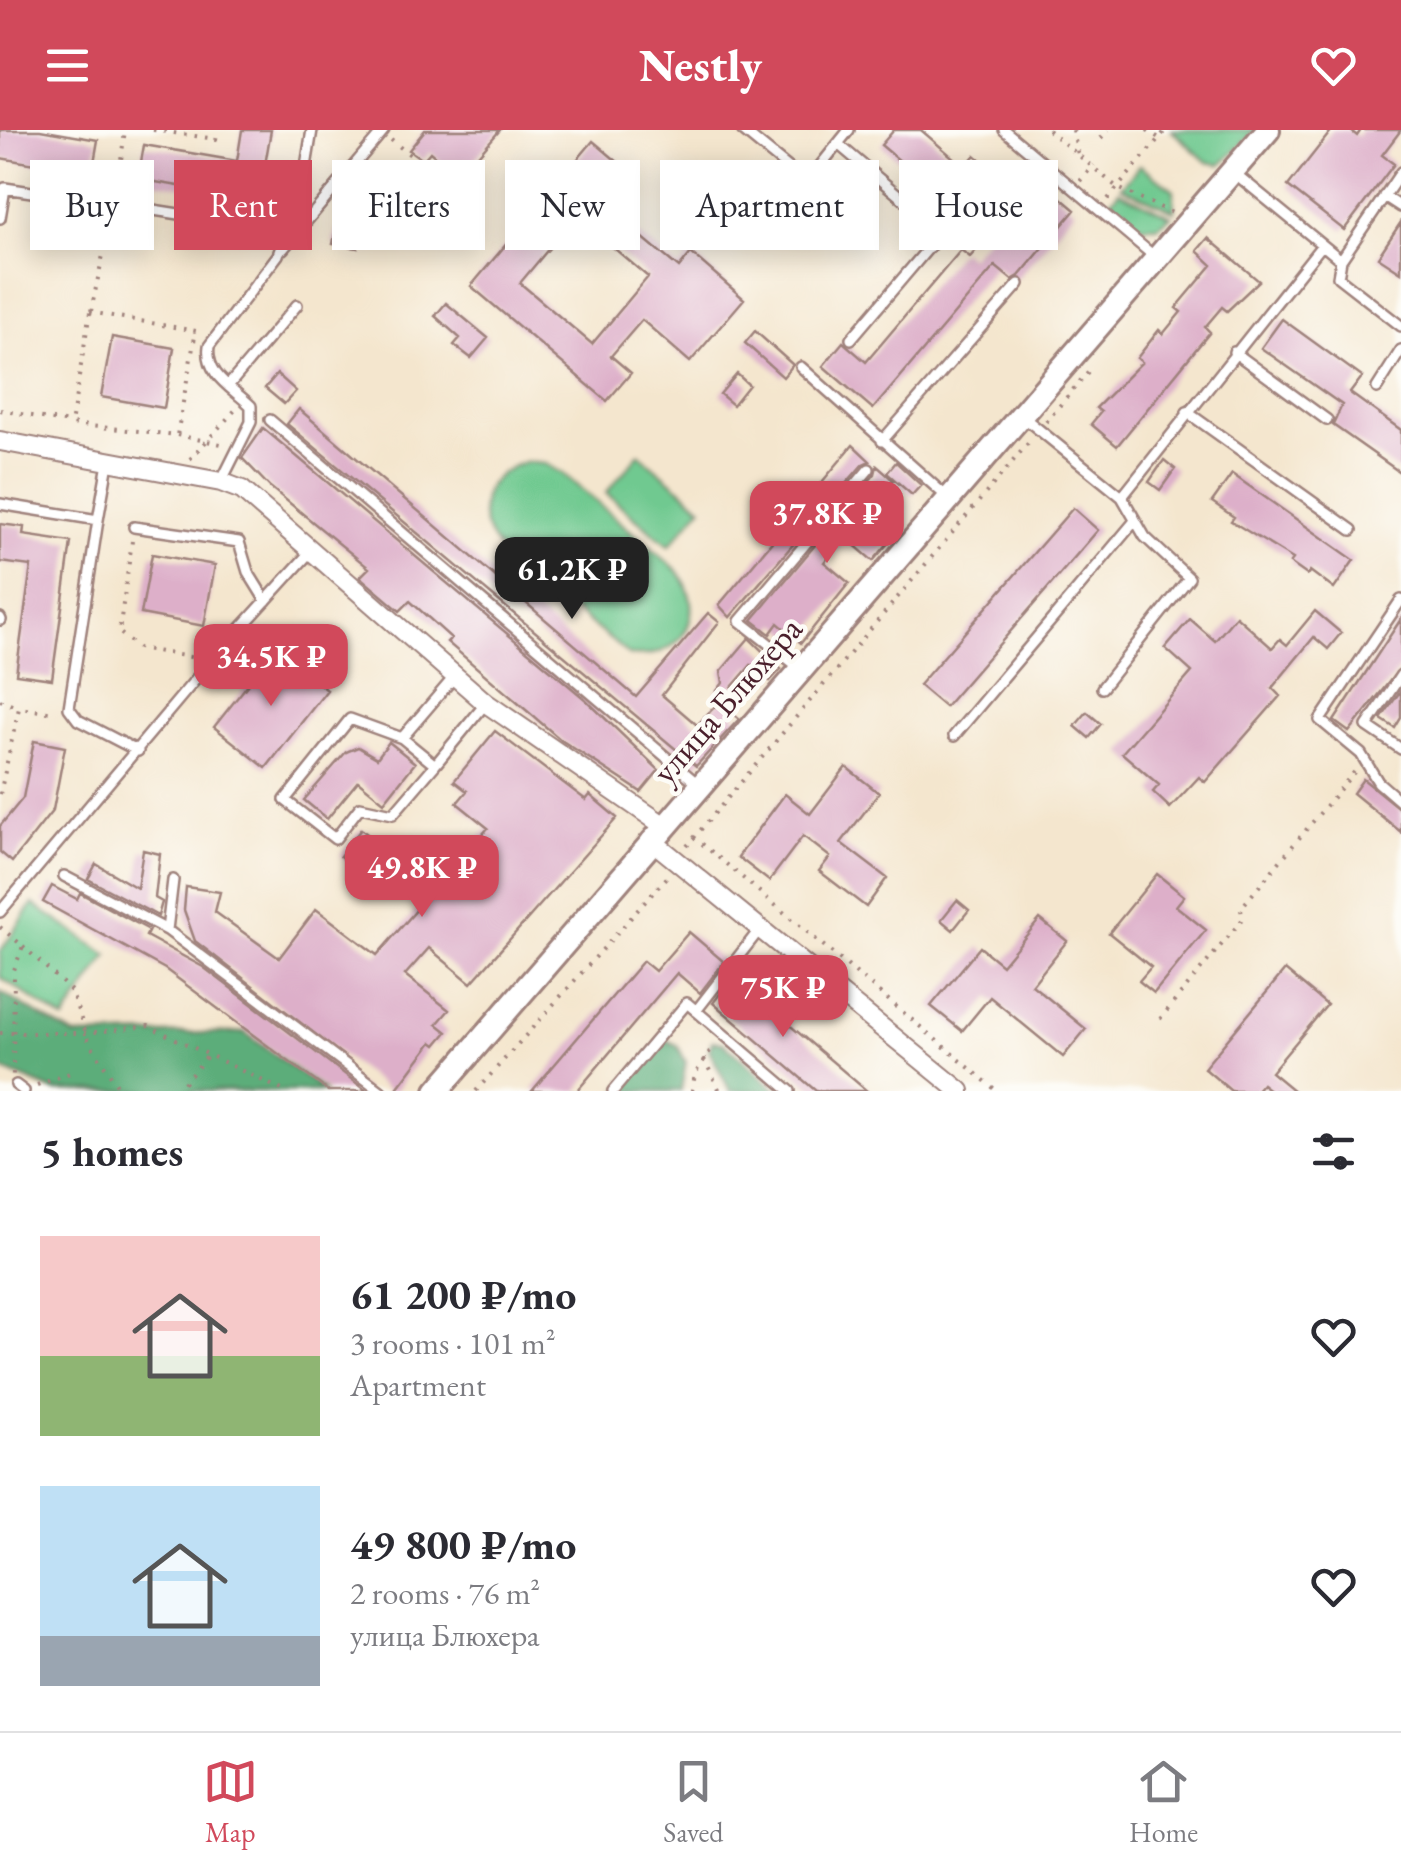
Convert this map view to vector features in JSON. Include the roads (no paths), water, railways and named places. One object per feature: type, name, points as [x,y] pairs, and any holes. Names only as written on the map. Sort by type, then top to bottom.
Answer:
[{"type":"street","name":"улица Блюхера","points":[[436,1091],[1268,130]]},
{"type":"street","points":[[0,442],[221,482],[242,490],[486,703],[657,833],[677,860],[960,1091]]},
{"type":"lane","points":[[307,160],[312,130]]},
{"type":"lane","points":[[742,130],[779,160]]},
{"type":"lane","points":[[825,160],[849,130]]},
{"type":"lane","points":[[1004,130],[1155,257]]},
{"type":"lane","points":[[221,482],[234,447],[250,422],[250,406],[214,373],[207,358],[209,346],[278,255],[384,132]]},
{"type":"lane","points":[[838,144],[942,232],[851,339]]},
{"type":"lane","points":[[1232,171],[1340,260]]},
{"type":"lane","points":[[1401,172],[1340,260],[1338,277],[1401,326]]},
{"type":"lane","points":[[0,218],[4,188],[30,192]]},
{"type":"lane","points":[[1384,196],[1401,207]]},
{"type":"lane","points":[[1122,497],[1322,245]]},
{"type":"lane","points":[[278,255],[280,250]]},
{"type":"lane","points":[[882,442],[1018,284]]},
{"type":"lane","points":[[228,386],[297,305]]},
{"type":"lane","points":[[1377,388],[1401,350]]},
{"type":"lane","points":[[1234,352],[1326,420]]},
{"type":"lane","points":[[801,367],[950,499]]},
{"type":"lane","points":[[1186,412],[1352,530]]},
{"type":"lane","points":[[1020,414],[1122,497],[1134,522],[1188,578],[1102,688]]},
{"type":"lane","points":[[270,420],[699,784]]},
{"type":"lane","points":[[108,463],[69,708],[78,720],[138,751]]},
{"type":"lane","points":[[801,669],[740,622],[869,469]]},
{"type":"lane","points":[[0,504],[98,520]]},
{"type":"lane","points":[[954,736],[1134,522]]},
{"type":"lane","points":[[134,527],[239,542],[248,572],[266,602]]},
{"type":"lane","points":[[0,912],[211,661],[312,550]]},
{"type":"lane","points":[[1401,600],[1320,720],[1364,760],[1378,782],[1401,802]]},
{"type":"lane","points":[[1399,743],[1367,726],[1401,675]]},
{"type":"lane","points":[[402,738],[455,676]]},
{"type":"lane","points":[[435,765],[402,738],[350,719],[285,800],[335,839],[360,807],[392,814],[435,765],[486,703]]},
{"type":"lane","points":[[64,876],[167,930],[381,1091]]},
{"type":"lane","points":[[167,930],[173,880]]},
{"type":"lane","points":[[696,1010],[762,927]]},
{"type":"lane","points":[[612,1091],[687,1003],[790,1091]]}]
